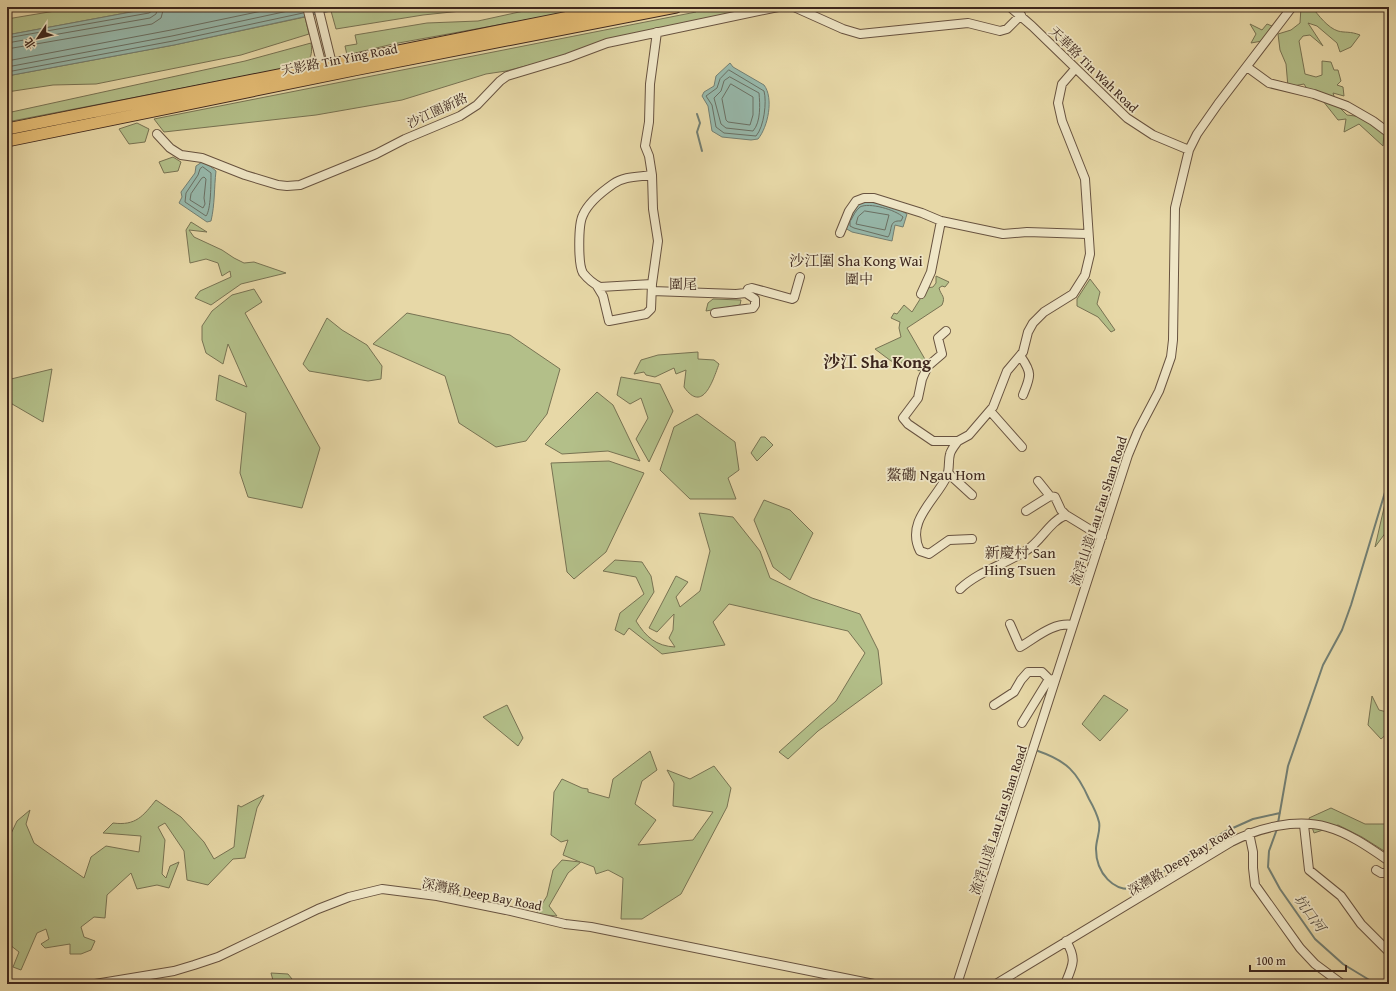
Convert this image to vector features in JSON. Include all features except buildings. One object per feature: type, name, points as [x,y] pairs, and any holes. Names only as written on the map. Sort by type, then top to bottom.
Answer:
[{"type":"main road","name":"天影路 Tin Ying Road","points":[[7,141],[619,7]]},
{"type":"main road","name":"天影路 Tin Ying Road","points":[[7,129],[676,7]]},
{"type":"street","points":[[307,7],[316,43],[328,70]]},
{"type":"street","points":[[318,7],[326,42],[328,70]]},
{"type":"street","name":"沙江圍新路","points":[[157,134],[170,148],[181,155],[202,158],[278,185],[300,185],[376,154],[405,139],[460,116],[477,105],[507,76],[567,58],[607,43],[778,7]]},
{"type":"street","points":[[794,7],[843,29],[860,34],[968,23],[1000,32],[1007,29],[1020,15]]},
{"type":"street","name":"天華路 Tin Wah Road","points":[[1010,7],[1111,104],[1136,124],[1153,135],[1189,150]]},
{"type":"street","name":"流浮山道 Lau Fau Shan Road","points":[[957,984],[1052,680],[1073,625],[1132,443],[1159,391],[1170,361],[1173,340],[1175,208],[1189,150],[1197,134],[1218,104],[1292,7]]},
{"type":"street","points":[[652,175],[618,181],[596,199],[582,215],[580,254],[581,268],[583,273],[597,286],[603,296],[608,321],[646,314],[652,306],[652,288],[658,241],[653,209],[654,193],[652,175],[649,156],[645,146],[649,122],[650,84],[657,32]]},
{"type":"street","points":[[1247,67],[1269,83],[1314,94],[1347,106],[1373,121],[1389,133]]},
{"type":"street","points":[[946,331],[938,338],[942,354],[928,366],[922,379],[918,398],[904,418],[908,424],[933,441],[958,441],[969,435],[991,412],[1007,371],[1021,357],[1028,332],[1033,323],[1048,309],[1067,299],[1080,285],[1089,266],[1090,254],[1087,234],[1085,179],[1062,121],[1058,103],[1062,84],[1075,68]]},
{"type":"street","points":[[840,233],[842,224],[856,201],[864,198],[878,198],[941,221],[1008,235],[1027,232],[1087,234]]},
{"type":"street","points":[[920,294],[931,272],[941,221]]},
{"type":"street","points":[[746,293],[748,289],[752,288],[792,299],[794,298],[800,277]]},
{"type":"street","points":[[597,286],[736,294],[746,293],[754,299],[755,305],[753,308],[715,312]]},
{"type":"street","points":[[1021,357],[1029,368],[1030,376],[1023,396]]},
{"type":"street","points":[[991,412],[1022,447]]},
{"type":"street","points":[[958,441],[950,455],[948,472],[918,519],[916,534],[919,547],[922,552],[929,554],[949,540],[972,539]]},
{"type":"street","points":[[948,472],[972,495]]},
{"type":"street","points":[[1038,481],[1045,492],[1050,496],[1055,497],[1061,510],[1066,515],[1102,537]]},
{"type":"street","points":[[1026,511],[1050,496]]},
{"type":"street","points":[[960,588],[978,575],[1028,549],[1060,518],[1066,515]]},
{"type":"street","points":[[1010,624],[1020,650],[1056,625],[1073,625]]},
{"type":"street","points":[[994,705],[1014,692],[1020,680],[1028,672],[1042,672],[1052,680],[1022,723]]},
{"type":"street","points":[[1304,824],[1308,870],[1341,896],[1361,924],[1389,952]]},
{"type":"street","name":"深灣路 Deep Bay Road","points":[[996,984],[1249,833],[1269,827],[1285,825],[1304,824],[1326,826],[1345,834],[1389,860]]},
{"type":"street","points":[[1249,833],[1253,852],[1252,868],[1255,885],[1300,948],[1315,964],[1342,984]]},
{"type":"street","points":[[1376,870],[1381,873],[1389,874]]},
{"type":"street","name":"深灣路 Deep Bay Road","points":[[95,984],[174,971],[194,965],[218,957],[318,909],[349,897],[382,889],[437,896],[565,924],[591,927],[874,984]]},
{"type":"street","points":[[1065,984],[1074,960],[1072,951],[1066,941]]},
{"type":"street","name":"流浮山道 Lau Fau Shan Road","points":[[951,984],[961,972]]},
{"type":"green space","points":[[79,7],[158,7],[7,35],[7,19]]},
{"type":"green space","points":[[359,7],[499,7],[423,15],[336,29],[331,11]]},
{"type":"green space","points":[[542,7],[597,7],[393,44],[347,55],[345,46],[357,44],[355,35],[427,23],[478,21]]},
{"type":"green space","points":[[695,7],[749,7],[749,9],[506,71],[486,74],[402,100],[316,115],[164,132],[154,119],[696,12]]},
{"type":"green space","points":[[1301,7],[1312,7],[1324,21],[1334,29],[1341,32],[1360,35],[1351,47],[1340,52],[1337,43],[1317,26],[1308,23],[1323,46],[1310,35],[1303,36],[1299,41],[1305,74],[1316,77],[1322,75],[1322,61],[1331,62],[1334,70],[1338,70],[1341,81],[1337,85],[1343,87],[1344,96],[1333,93],[1337,105],[1347,115],[1363,117],[1384,133],[1383,146],[1359,124],[1344,132],[1346,119],[1338,120],[1323,101],[1312,97],[1304,84],[1288,87],[1286,64],[1280,50],[1278,34],[1291,30],[1300,23]]},
{"type":"green space","points":[[305,17],[309,34],[241,55],[96,84],[53,85],[7,92],[7,76],[174,45]]},
{"type":"green space","points":[[1250,24],[1262,30],[1267,24],[1272,26],[1262,41],[1251,43],[1256,34]]},
{"type":"green space","points":[[311,43],[310,58],[297,66],[7,122],[7,113],[245,61]]},
{"type":"green space","points":[[137,123],[149,129],[145,142],[129,144],[119,129]]},
{"type":"green space","points":[[173,157],[181,162],[178,171],[164,173],[159,162]]},
{"type":"green space","points":[[191,222],[207,232],[189,230],[194,237],[222,250],[244,263],[254,262],[286,273],[241,284],[211,305],[195,298],[200,291],[231,277],[230,271],[222,276],[218,263],[206,259],[190,263],[186,230]]},
{"type":"green space","points":[[936,276],[949,282],[945,287],[942,286],[939,288],[943,298],[942,305],[907,328],[926,361],[919,371],[911,365],[891,361],[875,349],[901,337],[899,328],[900,322],[891,318],[894,313],[897,314],[904,305],[912,312],[927,288],[933,287],[936,283]]},
{"type":"green space","points":[[1090,279],[1100,292],[1097,304],[1115,330],[1111,332],[1098,317],[1077,306],[1077,299]]},
{"type":"green space","points":[[254,289],[262,302],[245,313],[320,448],[302,508],[248,497],[240,473],[246,413],[216,400],[219,375],[247,387],[228,344],[223,364],[206,353],[202,340],[202,326],[212,311],[232,295]]},
{"type":"green space","points":[[713,299],[741,300],[740,305],[706,311],[708,303]]},
{"type":"green space","points":[[407,313],[510,335],[560,369],[547,414],[526,441],[496,447],[459,423],[445,376],[373,344]]},
{"type":"green space","points":[[327,318],[342,330],[367,345],[382,366],[381,379],[368,381],[309,371],[303,364]]},
{"type":"green space","points":[[698,352],[698,359],[714,360],[719,364],[714,378],[702,396],[697,397],[691,394],[684,387],[686,370],[676,374],[674,368],[655,377],[646,375],[644,372],[634,374],[641,360],[658,355]]},
{"type":"green space","points":[[52,369],[43,422],[7,401],[7,380]]},
{"type":"green space","points":[[621,377],[660,384],[673,411],[649,462],[636,439],[648,418],[641,398],[630,404],[617,395]]},
{"type":"green space","points":[[597,392],[613,405],[640,461],[608,451],[562,454],[545,444]]},
{"type":"green space","points":[[697,414],[735,442],[739,470],[728,478],[736,499],[690,499],[660,470],[674,427]]},
{"type":"green space","points":[[761,437],[765,437],[773,445],[757,461],[751,453]]},
{"type":"green space","points":[[609,461],[644,473],[606,552],[574,579],[567,572],[551,463]]},
{"type":"green space","points":[[1386,499],[1389,499],[1389,528],[1375,547]]},
{"type":"green space","points":[[764,500],[790,510],[813,533],[790,580],[773,567],[754,520]]},
{"type":"green space","points":[[699,513],[733,517],[760,551],[770,578],[812,598],[860,614],[878,650],[882,684],[818,731],[788,759],[779,752],[836,701],[865,653],[848,631],[729,604],[713,622],[725,645],[662,654],[629,628],[624,635],[615,630],[620,613],[644,594],[636,577],[603,571],[615,560],[642,562],[651,576],[654,592],[636,621],[652,640],[662,645],[675,647],[669,638],[673,630],[674,614],[657,632],[649,628],[676,576],[688,582],[676,597],[680,607],[700,591],[710,551]]},
{"type":"green space","points":[[1104,695],[1128,710],[1100,741],[1082,724]]},
{"type":"green space","points":[[1372,696],[1379,710],[1387,712],[1389,732],[1381,739],[1368,725]]},
{"type":"green space","points":[[507,705],[523,738],[518,746],[483,717]]},
{"type":"green space","points":[[650,751],[657,770],[642,781],[635,804],[656,820],[638,845],[693,840],[713,812],[673,806],[674,783],[667,770],[690,779],[714,766],[731,788],[727,807],[681,894],[642,919],[621,919],[623,878],[608,870],[596,874],[594,867],[581,862],[568,873],[549,906],[557,916],[536,914],[547,896],[553,870],[562,860],[580,862],[563,855],[568,840],[561,842],[551,835],[554,792],[562,779],[582,788],[588,789],[588,792],[609,798],[613,779]]},
{"type":"green space","points":[[264,795],[257,808],[245,858],[233,859],[208,885],[187,880],[184,851],[165,823],[158,827],[165,840],[162,874],[166,878],[170,866],[179,862],[169,888],[157,885],[137,889],[131,873],[107,895],[105,918],[94,917],[81,927],[84,937],[95,941],[91,950],[81,954],[70,954],[70,944],[45,948],[41,944],[49,939],[46,929],[37,933],[21,970],[13,967],[19,952],[10,945],[7,955],[7,842],[17,821],[30,810],[26,824],[34,843],[84,878],[91,857],[106,846],[139,852],[141,836],[103,833],[113,823],[128,823],[138,819],[156,800],[181,817],[204,842],[214,859],[234,847],[238,805],[241,807]]},
{"type":"green space","points":[[1331,808],[1365,824],[1389,824],[1389,854],[1362,837],[1338,825],[1314,833],[1309,818]]},
{"type":"green space","points":[[271,973],[288,974],[296,984],[274,984]]},
{"type":"water","points":[[158,7],[359,7],[331,11],[174,45],[7,76],[7,35]]},
{"type":"water","points":[[730,63],[733,67],[764,85],[767,91],[769,105],[767,120],[762,134],[758,139],[751,140],[722,137],[712,131],[708,106],[702,96],[704,92],[714,86],[716,76]]},
{"type":"water","points":[[202,162],[216,171],[211,221],[207,222],[179,203],[182,197],[181,192],[195,173],[196,166]]},
{"type":"water","points":[[863,202],[886,205],[907,214],[903,227],[895,225],[892,241],[852,232],[845,228],[855,206]]},
{"type":"waterway","points":[[697,114],[700,123],[697,132],[702,151]]},
{"type":"waterway","points":[[1278,823],[1288,766],[1323,665],[1342,630],[1351,605],[1389,479]]},
{"type":"waterway","points":[[1038,751],[1064,763],[1075,775],[1085,790],[1099,822],[1096,849],[1099,866],[1108,879],[1121,888],[1138,888],[1224,832],[1253,819],[1280,813]]},
{"type":"waterway","name":"坑口河","points":[[1277,829],[1269,851],[1268,867],[1280,889],[1315,939],[1343,964],[1376,984]]},
{"type":"district","name":"沙江圍 Sha Kong Wai","points":[[856,261]]},
{"type":"district","name":"圍中","points":[[859,279]]},
{"type":"district","name":"圍尾","points":[[683,284]]},
{"type":"district","name":"沙江 Sha Kong","points":[[877,362]]},
{"type":"district","name":"鰲磡 Ngau Hom","points":[[936,475]]},
{"type":"district","name":"新慶村 San Hing Tsuen","points":[[1020,562]]}]
